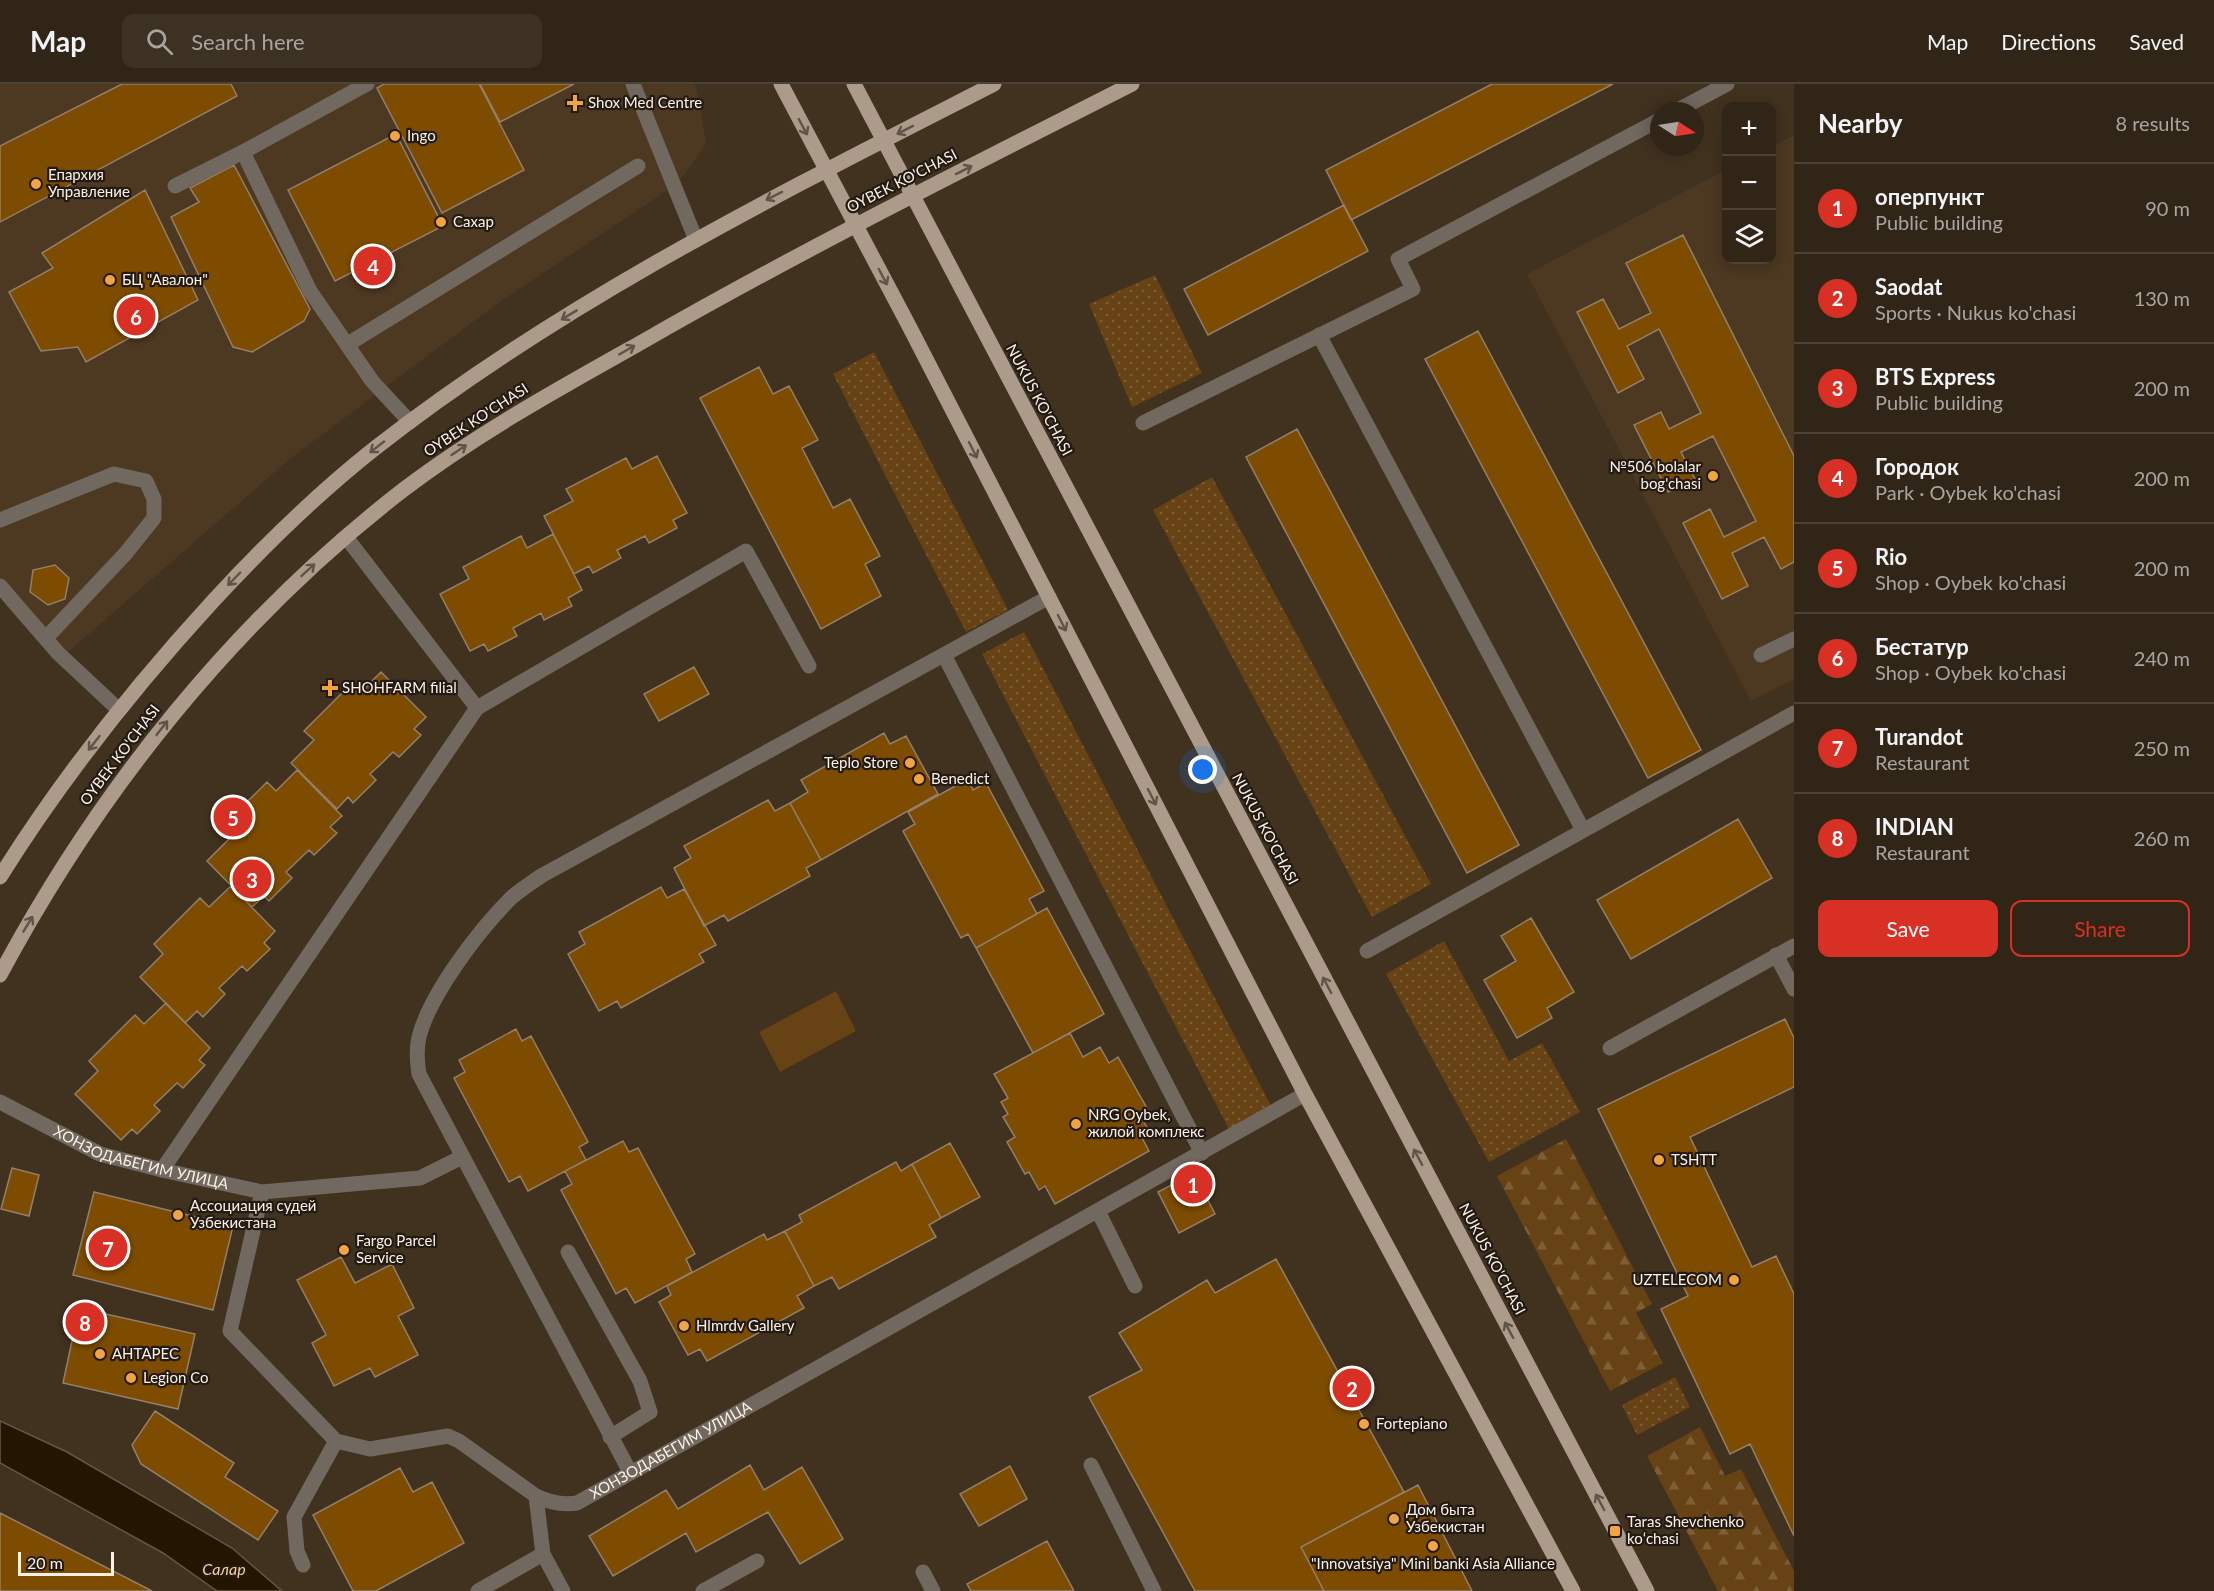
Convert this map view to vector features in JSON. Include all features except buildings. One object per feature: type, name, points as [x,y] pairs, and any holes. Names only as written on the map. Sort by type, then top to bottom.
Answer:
[{"type":"main road","points":[[781,84],[1305,1094],[1573,1591]]},
{"type":"main road","name":"NUKUS KO'CHASI","points":[[854,84],[1647,1591]]},
{"type":"main road","name":"OYBEK KO'CHASI","points":[[0,877],[52,799],[119,710],[179,638],[278,534],[323,492],[410,422],[475,375],[563,319],[696,240],[758,205],[994,84]]},
{"type":"main road","name":"OYBEK KO'CHASI","points":[[0,975],[55,879],[90,825],[170,718],[258,618],[346,537],[404,490],[504,420],[735,289],[855,225],[1132,84]]},
{"type":"street","points":[[175,186],[243,152],[367,84]]},
{"type":"street","points":[[633,84],[696,240]]},
{"type":"street","points":[[1693,102],[1726,84]]},
{"type":"street","points":[[1143,423],[1413,289],[1398,259],[1650,125]]},
{"type":"street","points":[[243,152],[310,291],[372,381],[410,422]]},
{"type":"street","points":[[348,344],[638,166]]},
{"type":"street","points":[[1319,335],[1583,830]]},
{"type":"street","points":[[0,520],[114,474],[146,481],[154,499],[154,518],[126,553],[46,638]]},
{"type":"street","points":[[346,537],[477,708]]},
{"type":"street","points":[[162,1170],[477,708],[746,551],[809,666]]},
{"type":"street","points":[[0,586],[58,653],[119,710]]},
{"type":"street","points":[[630,1472],[419,1074],[417,1057],[425,1018],[456,966],[512,898],[541,876],[1049,597]]},
{"type":"street","points":[[1761,655],[1794,639]]},
{"type":"street","points":[[944,655],[1202,1153]]},
{"type":"street","points":[[1367,951],[1794,713]]},
{"type":"street","points":[[1610,1048],[1794,946]]},
{"type":"street","points":[[1776,955],[1794,989]]},
{"type":"street","name":"ХОНЗОДАБЕГИМ УЛИЦА","points":[[336,1441],[370,1449],[448,1436],[459,1440],[536,1496],[558,1504],[577,1503],[1305,1094]]},
{"type":"street","name":"ХОНЗОДАБЕГИМ УЛИЦА","points":[[0,1102],[100,1154],[262,1192],[420,1178],[462,1157]]},
{"type":"street","points":[[262,1192],[230,1331],[336,1441],[294,1517],[297,1551],[303,1565]]},
{"type":"street","points":[[1098,1211],[1135,1286]]},
{"type":"street","points":[[568,1252],[640,1381],[650,1412],[610,1437]]},
{"type":"street","points":[[1091,1465],[1154,1591]]},
{"type":"street","points":[[536,1496],[543,1554],[563,1591]]},
{"type":"street","points":[[478,1591],[543,1554]]},
{"type":"street","points":[[703,1591],[757,1561]]},
{"type":"street","points":[[923,1572],[933,1591]]},
{"type":"shaded area","points":[[0,84],[694,84],[706,144],[677,184],[498,303],[291,458],[67,653],[0,577]]},
{"type":"shaded area","name":"№506 bolalar bog'chasi","points":[[1794,135],[1794,679],[1751,701],[1527,274],[1722,172],[1722,264],[1776,264],[1776,145]]},
{"type":"green space","points":[[1155,275],[1202,373],[1132,407],[1089,304]]},
{"type":"green space","points":[[874,352],[1008,610],[966,632],[833,374]]},
{"type":"green space","points":[[1212,477],[1431,884],[1372,917],[1153,510]]},
{"type":"green space","points":[[1024,632],[1271,1106],[1229,1129],[982,654]]},
{"type":"green space","points":[[1444,941],[1509,1061],[1542,1043],[1580,1112],[1489,1162],[1386,974]]},
{"type":"green space","points":[[836,991],[856,1031],[780,1072],[759,1032]]},
{"type":"green space","points":[[1566,1139],[1652,1304],[1636,1313],[1663,1363],[1610,1391],[1497,1176]]},
{"type":"green space","points":[[1675,1377],[1690,1407],[1637,1435],[1622,1405]]},
{"type":"green space","points":[[1700,1427],[1725,1476],[1741,1469],[1794,1571],[1794,1591],[1718,1591],[1647,1456]]},
{"type":"water","name":"Салар","points":[[0,1421],[67,1452],[232,1548],[282,1591],[217,1591],[163,1553],[0,1463]]},
{"type":"place","name":"Shox Med Centre","points":[[575,103]]},
{"type":"place","name":"Ingo","points":[[395,136]]},
{"type":"place","name":"Епархия Управление","points":[[36,184]]},
{"type":"place","name":"Сахар","points":[[441,222]]},
{"type":"place","name":"Городок","points":[[373,266]]},
{"type":"place","name":"БЦ \"Авалон\"","points":[[110,280]]},
{"type":"place","name":"Бестатур","points":[[136,316]]},
{"type":"place","name":"№506 bolalar bog'chasi","points":[[1713,476]]},
{"type":"place","name":"SHOHFARM filial","points":[[330,688]]},
{"type":"place","name":"Teplo Store","points":[[910,763]]},
{"type":"place","name":"Benedict","points":[[919,779]]},
{"type":"place","name":"Rio","points":[[233,817]]},
{"type":"place","name":"BTS Express","points":[[252,879]]},
{"type":"place","name":"NRG Oybek, жилой комплекс","points":[[1076,1124]]},
{"type":"place","name":"TSHTT","points":[[1659,1160]]},
{"type":"place","name":"оперпункт","points":[[1193,1184]]},
{"type":"place","name":"Ассоциация судей Узбекистана","points":[[178,1215]]},
{"type":"place","name":"Turandot","points":[[108,1248]]},
{"type":"place","name":"Fargo Parcel Service","points":[[344,1250]]},
{"type":"place","name":"UZTELECOM","points":[[1734,1280]]},
{"type":"place","name":"INDIAN","points":[[85,1322]]},
{"type":"place","name":"Hlmrdv Gallery","points":[[684,1326]]},
{"type":"place","name":"АНТАРЕС","points":[[100,1354]]},
{"type":"place","name":"Legion Co","points":[[131,1378]]},
{"type":"place","name":"Saodat","points":[[1352,1388]]},
{"type":"place","name":"Fortepiano","points":[[1364,1424]]},
{"type":"place","name":"Дом быта Узбекистан","points":[[1394,1519]]},
{"type":"place","name":"Taras Shevchenko koʻchasi","points":[[1615,1531]]},
{"type":"place","name":"\"Innovatsiya\" Mini banki Asia Alliance","points":[[1433,1546]]}]
